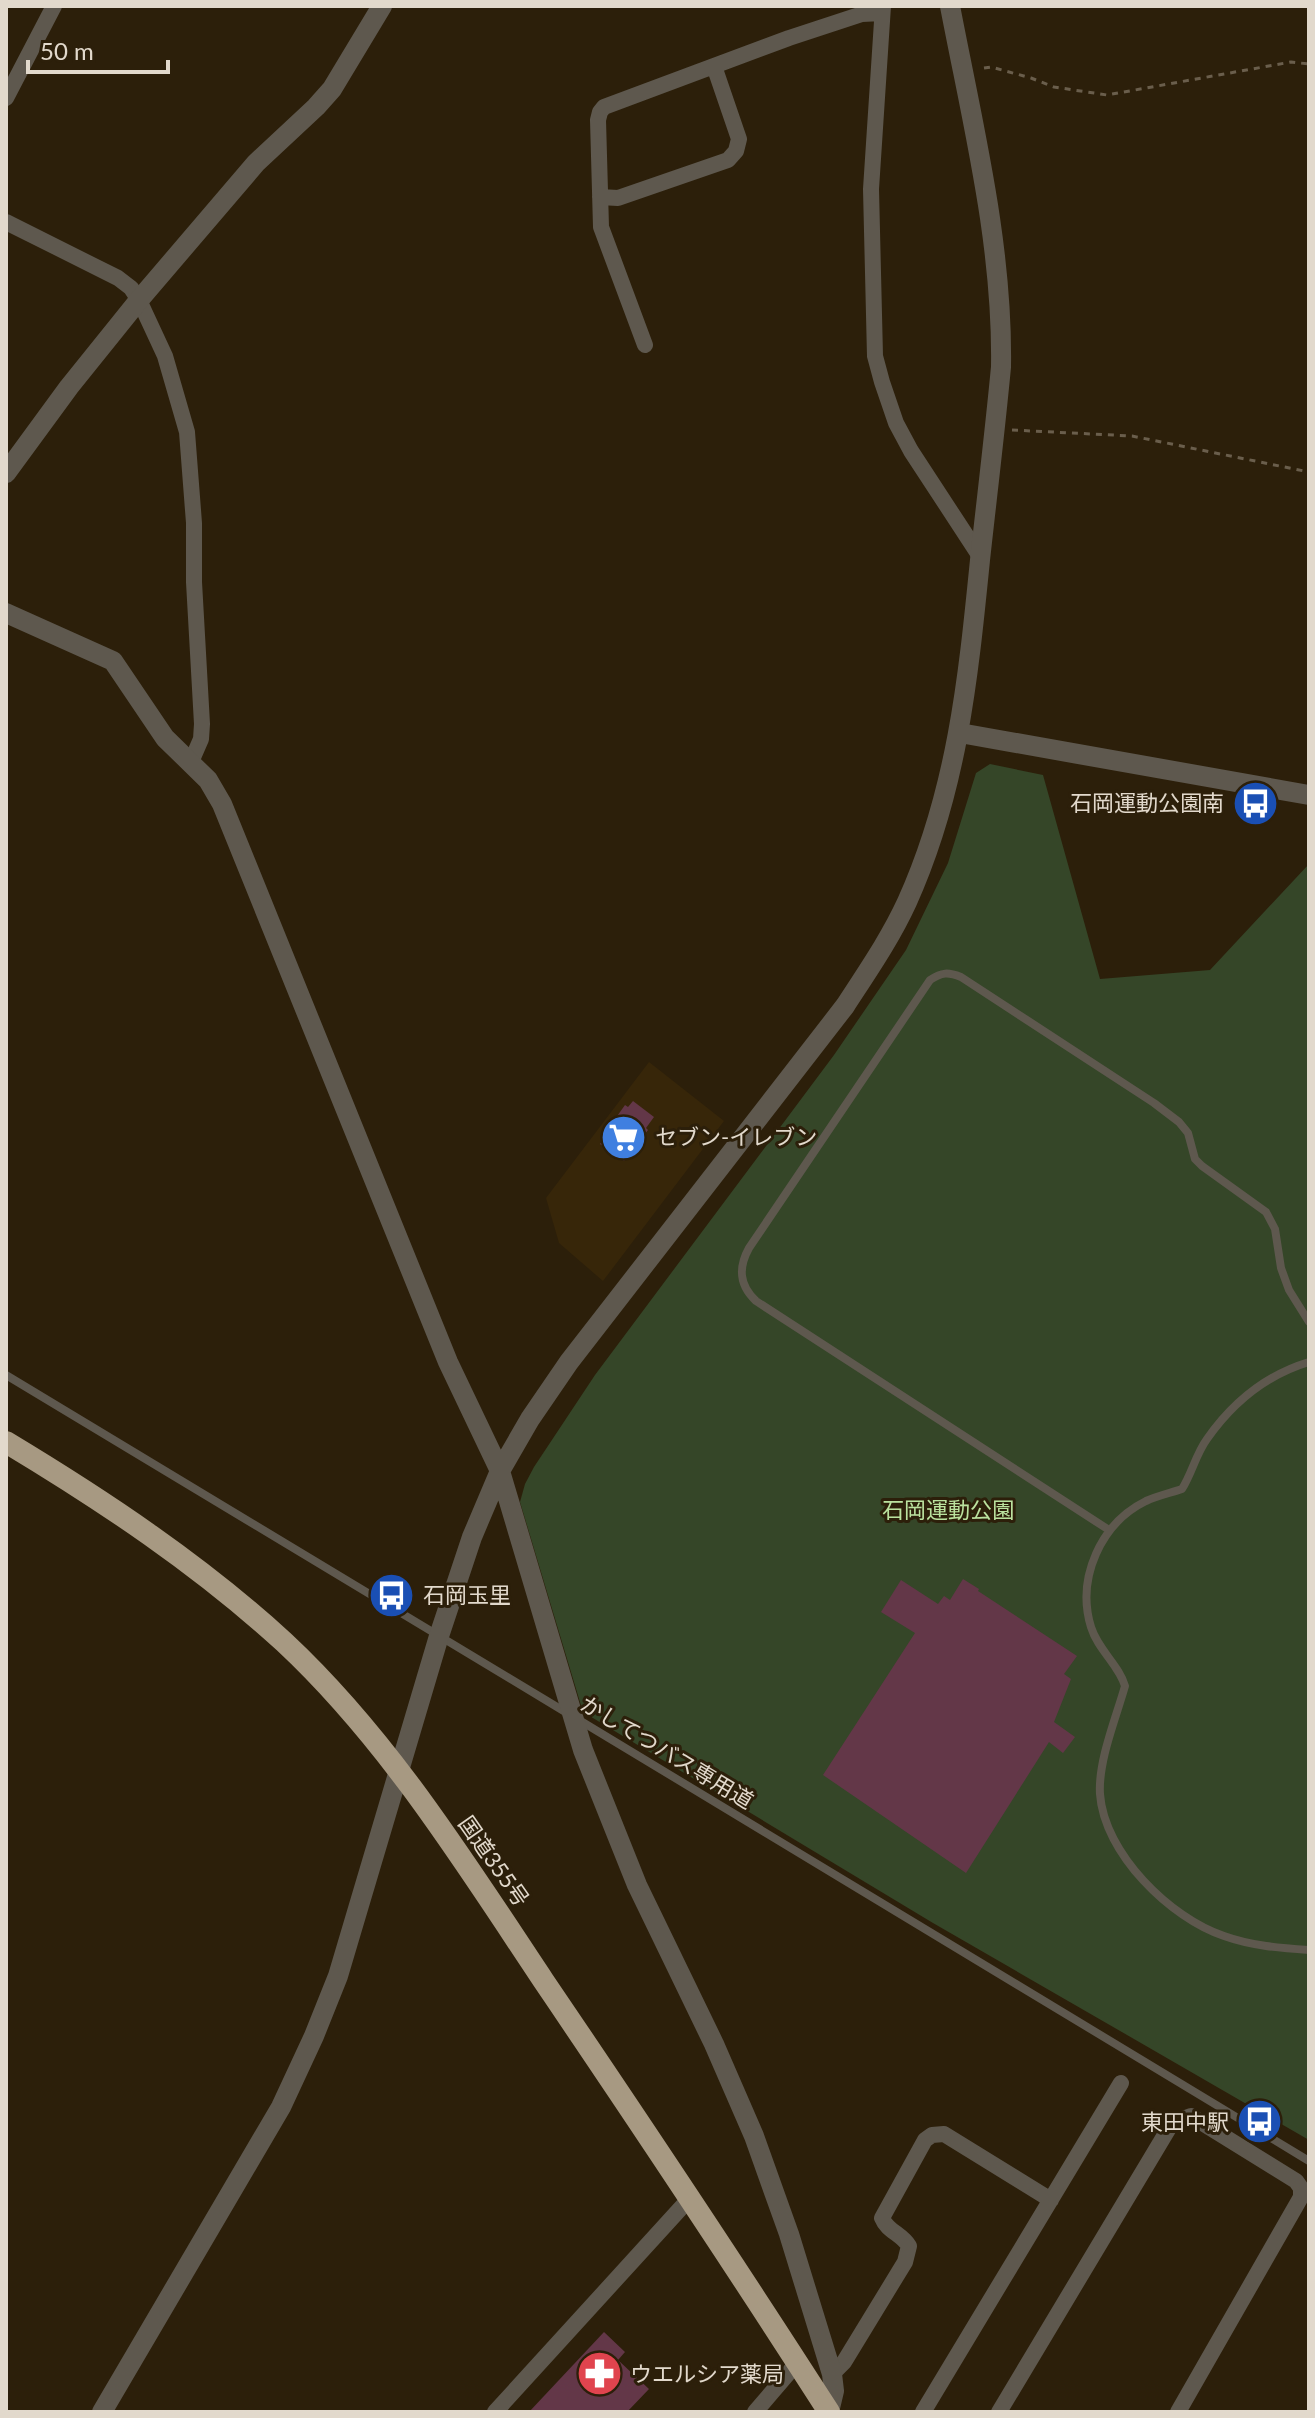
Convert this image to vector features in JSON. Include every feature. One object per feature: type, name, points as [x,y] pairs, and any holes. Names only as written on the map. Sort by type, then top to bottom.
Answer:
[{"type":"highway","name":"国道355号","points":[[6,1442],[164,1544],[285,1644],[330,1690],[399,1772],[460,1855],[829,2412]]},
{"type":"street","points":[[6,98],[54,6]]},
{"type":"street","points":[[6,473],[69,387],[139,300],[256,163],[332,89],[382,6]]},
{"type":"street","points":[[102,2412],[281,2107],[300,2068],[338,1976],[439,1636],[472,1537],[500,1471],[530,1419],[569,1362],[845,1006],[879,955],[907,903],[930,846],[960,733],[970,668],[1001,367],[999,282],[986,195],[950,6]]},
{"type":"street","points":[[645,345],[601,227],[598,120],[604,107],[862,14],[882,10],[871,189],[875,356],[896,423],[981,558]]},
{"type":"street","points":[[600,197],[618,198],[733,157],[739,139],[714,66]]},
{"type":"street","points":[[6,222],[118,278],[131,288],[165,356],[187,432],[194,523],[202,724],[201,739],[191,762]]},
{"type":"street","points":[[6,613],[113,661],[165,738],[208,780],[234,829],[448,1362],[500,1471],[583,1750],[637,1885],[714,2044],[754,2136],[789,2234],[832,2374],[834,2391],[829,2412]]},
{"type":"street","points":[[960,733],[1309,795]]},
{"type":"street","points":[[923,2412],[1121,2083]]},
{"type":"street","points":[[999,2412],[1172,2123],[1191,2116],[1296,2181],[1301,2188],[1301,2197],[1178,2412]]},
{"type":"street","points":[[832,2374],[844,2362],[905,2262],[909,2246],[885,2225],[882,2218],[925,2140],[932,2135],[944,2134],[1051,2200]]},
{"type":"street","points":[[495,2412],[690,2198]]},
{"type":"street","points":[[755,2412],[797,2363]]},
{"type":"lane","points":[[1109,1530],[756,1301],[743,1284],[740,1272],[749,1248],[930,980],[949,972],[961,977],[1179,1122],[1188,1133],[1195,1159],[1266,1212],[1275,1229],[1281,1268],[1289,1290],[1309,1322]]},
{"type":"lane","points":[[1309,1362],[1279,1373],[1255,1387],[1236,1404],[1206,1440],[1182,1489],[1146,1501],[1109,1530],[1096,1554],[1088,1590],[1091,1625],[1098,1644],[1122,1674],[1125,1686],[1102,1769],[1100,1792],[1103,1812],[1113,1839],[1151,1891],[1210,1930],[1259,1946],[1309,1950]]},
{"type":"lane","name":"かしてつバス専用道","points":[[6,1375],[1309,2161]]},
{"type":"path","points":[[962,69],[991,67],[1054,87],[1107,95],[1291,62],[1309,64]]},
{"type":"path","points":[[995,429],[1132,436],[1309,472]]},
{"type":"shaded area","points":[[649,1062],[724,1121],[603,1281],[559,1243],[546,1198]]},
{"type":"green space","name":"石岡運動公園","points":[[990,764],[1043,775],[1100,979],[1210,970],[1309,864],[1309,2140],[933,1923],[583,1712],[520,1502],[534,1467],[595,1375],[834,1055],[906,950],[948,863],[976,773]]},
{"type":"building","name":"セブン-イレブン","points":[[633,1101],[654,1117],[624,1161],[600,1144],[618,1121],[615,1119],[625,1105],[628,1107]]},
{"type":"building","points":[[963,1579],[1077,1656],[1064,1674],[1071,1679],[1054,1722],[1075,1737],[1063,1753],[1049,1742],[966,1873],[823,1775],[915,1633],[881,1612],[901,1580],[938,1604],[944,1596],[950,1600]]},
{"type":"building","name":"ウエルシア薬局","points":[[604,2332],[625,2352],[618,2360],[649,2389],[627,2412],[529,2412]]},
{"type":"place","name":"石岡運動公園南","points":[[1255,803]]},
{"type":"place","name":"セブン-イレブン","points":[[624,1137]]},
{"type":"place","name":"石岡玉里","points":[[392,1595]]},
{"type":"place","name":"東田中駅","points":[[1260,2122]]},
{"type":"place","name":"ウエルシア薬局","points":[[599,2374]]}]
